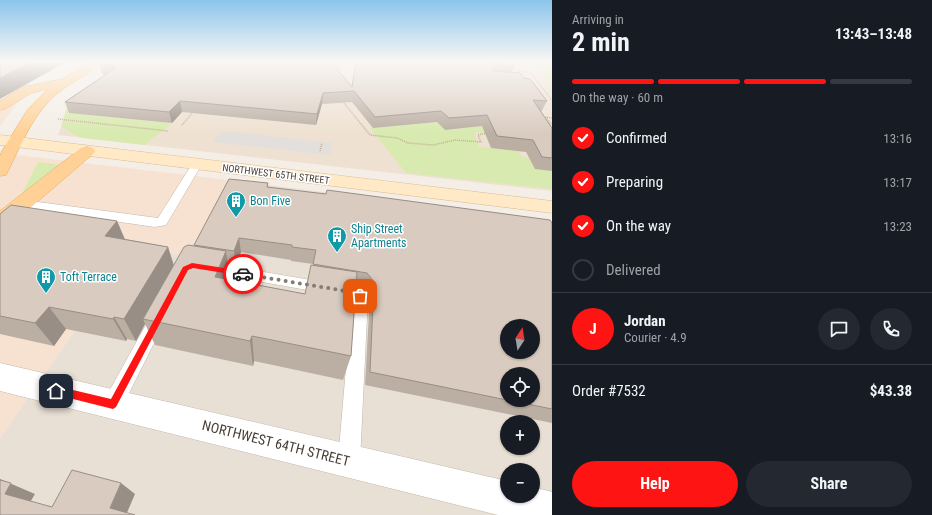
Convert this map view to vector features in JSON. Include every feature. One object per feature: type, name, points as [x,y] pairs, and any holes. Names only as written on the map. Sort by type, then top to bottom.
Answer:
[{"type":"main road","points":[[2,104],[27,90],[45,86]]},
{"type":"main road","points":[[0,171],[8,141],[39,104],[59,86]]},
{"type":"main road","points":[[0,221],[87,151]]},
{"type":"street","name":"NORTHWEST 65TH STREET","points":[[8,141],[552,207]]},
{"type":"street","name":"NORTHWEST 64TH STREET","points":[[0,377],[552,510]]},
{"type":"lane","points":[[23,204],[154,224],[162,222],[197,164]]},
{"type":"lane","points":[[192,265],[358,293],[360,296],[349,461]]},
{"type":"lane","points":[[113,404],[166,304]]},
{"type":"path","points":[[541,86],[552,100]]},
{"type":"path","points":[[344,103],[370,135],[397,138],[408,143],[433,145],[455,140],[481,142],[478,135],[486,133],[493,134]]},
{"type":"path","points":[[182,125],[196,108]]},
{"type":"path","points":[[552,118],[546,117],[552,125]]},
{"type":"path","points":[[58,119],[168,131]]},
{"type":"path","points":[[320,151],[322,143]]},
{"type":"shaded area","points":[[96,86],[552,86],[552,191],[58,135],[68,110]]},
{"type":"shaded area","points":[[0,99],[19,101],[0,126]]},
{"type":"shaded area","points":[[221,131],[332,143],[330,155],[213,142]]},
{"type":"shaded area","points":[[0,153],[229,180],[190,257],[133,247],[0,438]]},
{"type":"shaded area","points":[[229,180],[552,221],[552,515],[0,515],[0,438],[133,247]]},
{"type":"green space","points":[[68,104],[70,113],[172,123],[145,145],[83,138],[61,126]]},
{"type":"green space","points":[[462,108],[495,134],[474,132],[479,147],[519,151],[522,157],[529,158],[535,169],[552,171],[552,189],[406,173],[370,128],[437,122],[445,130],[475,127]]},
{"type":"green space","points":[[38,162],[62,165],[18,201]]},
{"type":"building","points":[[89,86],[535,86],[547,101],[533,100],[552,128],[552,158],[542,157],[533,140],[497,136],[487,115],[449,118],[441,111],[375,117],[354,91],[323,93],[317,114],[180,101],[169,112],[65,102]]},
{"type":"building","points":[[229,179],[268,183],[267,187],[326,194],[327,190],[550,220],[552,223],[552,409],[540,407],[540,367],[500,367],[500,399],[370,372],[374,282],[367,273],[313,264],[316,250],[292,247],[292,245],[239,238],[234,251],[194,245]]},
{"type":"building","points":[[11,205],[117,221],[105,236],[168,247],[124,319],[114,317],[113,319],[49,307],[35,323],[0,316],[0,214]]},
{"type":"building","points":[[188,245],[226,251],[215,277],[305,294],[311,265],[357,272],[351,356],[252,336],[250,341],[143,319],[184,247]]},
{"type":"building","points":[[72,470],[121,483],[110,508],[135,515],[0,515],[0,480],[11,483],[5,494],[52,507]]},
{"type":"way so far","points":[[243,274],[358,293],[360,296]]},
{"type":"place","name":"Bon Five","points":[[236,218]]},
{"type":"place","name":"Ship Street Apartments","points":[[337,253]]},
{"type":"place","name":"Toft Terrace","points":[[46,294]]},
{"type":"route","points":[[56,391],[113,404],[185,269],[192,265],[243,274]]}]
